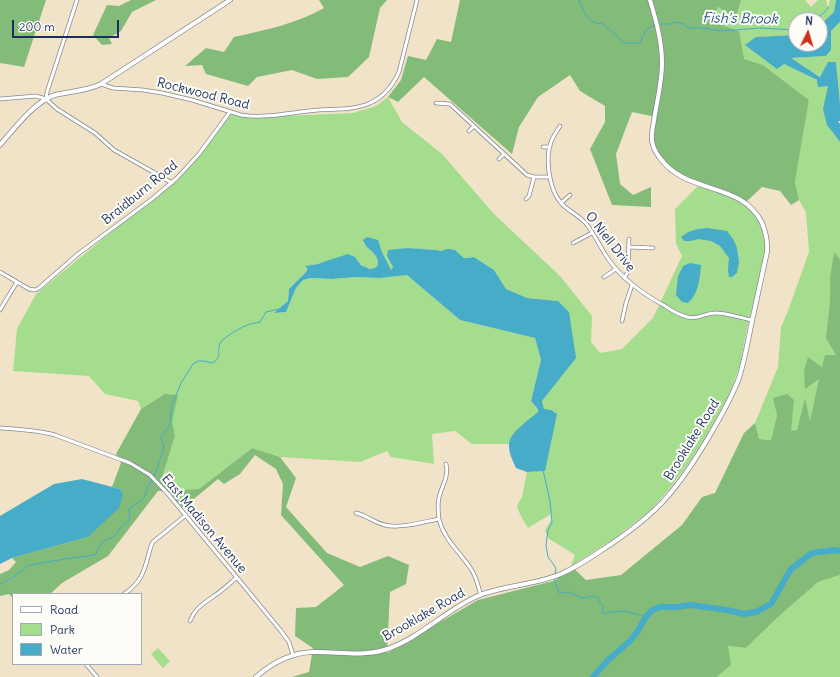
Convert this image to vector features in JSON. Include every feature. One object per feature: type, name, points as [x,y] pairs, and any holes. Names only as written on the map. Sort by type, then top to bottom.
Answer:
[{"type":"street","points":[[46,99],[77,0]]},
{"type":"street","points":[[101,84],[230,0]]},
{"type":"street","name":"Rockwood Road","points":[[0,145],[25,116],[46,99],[55,95],[91,88],[101,84],[113,88],[162,93],[192,100],[249,117],[263,117],[316,110],[365,106],[382,96],[391,86],[399,72],[417,0]]},
{"type":"street","name":"Brooklake Road","points":[[256,677],[273,664],[293,655],[313,652],[358,654],[384,650],[403,642],[469,600],[500,589],[552,578],[592,556],[623,536],[659,506],[673,490],[699,453],[720,417],[731,397],[744,359],[767,249],[767,237],[761,221],[753,209],[744,201],[678,175],[670,170],[656,152],[652,135],[660,88],[662,64],[659,37],[650,0]]},
{"type":"street","points":[[0,99],[36,96],[46,99],[57,109],[95,133],[114,150],[172,183]]},
{"type":"street","points":[[436,103],[450,104],[527,175],[534,177],[550,177]]},
{"type":"street","name":"Braidburn Road","points":[[17,282],[32,290],[38,289],[69,261],[172,183],[196,158],[230,112]]},
{"type":"street","points":[[469,131],[474,126]]},
{"type":"street","points":[[543,147],[550,147],[553,137],[560,126]]},
{"type":"street","name":"O Niell Drive","points":[[550,147],[549,165],[553,191],[566,208],[586,223],[602,250],[616,269],[632,285],[658,303],[682,316],[694,318],[716,313],[752,320]]},
{"type":"street","points":[[499,159],[504,154]]},
{"type":"street","points":[[526,199],[529,196],[534,177]]},
{"type":"street","points":[[561,203],[570,195]]},
{"type":"street","points":[[573,243],[592,233]]},
{"type":"street","points":[[624,278],[628,272],[630,238]]},
{"type":"street","points":[[629,247],[653,248]]},
{"type":"street","points":[[604,277],[616,269]]},
{"type":"street","points":[[0,272],[17,282],[0,310]]},
{"type":"street","points":[[622,321],[632,285]]},
{"type":"street","name":"East Madison Avenue","points":[[0,428],[43,432],[55,435],[130,463],[150,475],[186,515],[286,638],[293,655]]},
{"type":"street","points":[[446,464],[447,475],[438,507],[439,519],[450,543],[473,572],[481,595]]},
{"type":"street","points":[[356,513],[389,526],[398,526],[439,519]]},
{"type":"street","points":[[125,593],[135,586],[142,576],[153,542],[186,515]]},
{"type":"street","points":[[190,622],[198,608],[236,578]]},
{"type":"street","points":[[87,665],[97,677]]},
{"type":"green space","points":[[0,0],[46,0],[24,67],[0,63]]},
{"type":"green space","points":[[131,0],[156,0],[132,12],[121,31],[109,38],[112,44],[102,45],[93,35],[107,5],[119,6]]},
{"type":"green space","points":[[319,0],[387,0],[380,8],[369,57],[348,77],[317,79],[292,70],[257,77],[248,86],[206,74],[202,65],[185,66],[206,48],[224,52],[234,37],[280,26],[313,14],[324,8]]},
{"type":"green space","points":[[460,0],[741,0],[736,18],[718,7],[712,22],[739,31],[744,59],[763,65],[809,100],[795,182],[799,200],[791,205],[780,191],[762,187],[746,202],[673,172],[658,154],[653,142],[656,117],[632,112],[616,154],[620,184],[633,195],[651,187],[651,207],[612,205],[590,149],[605,122],[605,106],[580,91],[570,75],[538,97],[519,127],[512,154],[424,77],[398,102],[388,97],[401,80],[408,56],[426,60],[437,39],[451,42]]},
{"type":"green space","points":[[741,0],[805,0],[811,7],[818,0],[826,0],[828,8],[830,0],[836,0],[834,12],[828,18],[828,12],[788,12],[788,35],[756,37],[784,64],[829,86],[827,125],[840,142],[840,259],[834,252],[830,277],[830,301],[836,355],[822,367],[809,358],[805,388],[820,378],[810,422],[805,400],[797,430],[791,432],[777,415],[771,440],[759,439],[755,423],[778,367],[781,327],[809,252],[806,212],[799,200],[795,182],[809,100],[763,65],[744,59],[712,22],[718,7],[736,18]]},
{"type":"green space","points":[[840,22],[840,104],[836,63],[828,62],[821,77],[790,58],[826,56],[831,50],[831,31]]},
{"type":"green space","points":[[388,97],[402,122],[442,154],[494,214],[560,276],[592,316],[591,342],[600,353],[622,349],[653,318],[682,256],[676,244],[675,209],[699,185],[746,202],[764,225],[767,249],[747,328],[740,365],[728,398],[686,467],[651,510],[615,538],[571,566],[575,555],[548,538],[545,530],[552,519],[551,514],[528,528],[520,515],[517,506],[522,497],[527,472],[545,471],[544,409],[542,401],[575,358],[558,301],[527,298],[506,289],[494,270],[474,257],[464,258],[455,250],[447,249],[441,251],[408,248],[403,249],[387,256],[393,267],[391,270],[378,241],[367,237],[363,243],[377,258],[378,265],[375,269],[364,266],[355,257],[333,259],[306,266],[307,271],[289,289],[288,301],[275,313],[286,312],[296,288],[303,280],[311,278],[380,278],[407,275],[460,320],[535,338],[541,360],[531,401],[538,409],[538,413],[521,426],[509,444],[472,444],[455,431],[432,434],[434,464],[391,457],[387,451],[360,462],[280,457],[252,448],[199,489],[176,490],[162,478],[175,436],[163,394],[141,409],[138,401],[105,394],[89,376],[13,371],[17,329],[36,294],[184,172],[230,112],[261,117],[353,113],[376,106]]},
{"type":"green space","points":[[834,252],[840,259],[840,575],[818,582],[746,648],[728,646],[731,665],[717,677],[292,677],[309,672],[313,648],[295,636],[296,608],[316,607],[344,585],[281,515],[283,484],[276,469],[255,455],[240,474],[224,484],[218,479],[183,508],[166,491],[158,491],[108,556],[62,583],[51,593],[12,593],[12,597],[9,594],[0,596],[0,574],[9,570],[16,562],[12,558],[88,537],[120,489],[112,487],[121,463],[116,454],[141,409],[164,394],[178,395],[172,421],[175,436],[162,478],[176,490],[199,489],[252,448],[280,457],[296,478],[286,507],[327,553],[360,567],[388,556],[409,565],[406,584],[390,592],[387,653],[478,600],[553,581],[571,566],[586,580],[621,575],[682,525],[702,497],[715,493],[744,433],[755,423],[759,439],[771,440],[777,415],[773,398],[787,394],[794,400],[791,431],[797,430],[805,398],[810,421],[819,379],[805,389],[804,371],[808,357],[822,367],[825,355],[836,355],[826,338],[830,301],[830,277]]},
{"type":"green space","points":[[840,575],[840,677],[717,677],[731,665],[727,646],[746,648],[818,582]]},
{"type":"green space","points":[[158,648],[170,661],[163,668],[151,654]]},
{"type":"water","points":[[836,0],[840,0],[840,22],[831,31],[831,50],[826,56],[791,58],[820,77],[828,62],[836,62],[840,104],[840,121],[838,121],[840,124],[840,142],[827,125],[823,109],[828,86],[818,87],[817,80],[784,64],[777,69],[745,45],[756,37],[788,35],[788,52],[828,52],[828,18],[834,12]]},
{"type":"water","points":[[707,228],[727,231],[733,239],[737,248],[739,262],[737,273],[732,277],[729,277],[729,258],[720,246],[711,241],[698,239],[684,241],[681,237],[693,230]]},
{"type":"water","points":[[367,237],[378,240],[391,270],[393,267],[387,256],[388,250],[408,248],[441,251],[447,249],[455,250],[464,258],[474,257],[494,270],[506,289],[527,298],[558,301],[569,312],[576,358],[542,401],[544,409],[551,410],[557,414],[545,471],[527,472],[516,468],[509,449],[510,441],[515,432],[538,412],[538,409],[531,401],[541,360],[535,338],[460,320],[407,275],[380,278],[311,278],[303,280],[296,288],[286,312],[274,313],[288,301],[289,289],[307,271],[305,266],[318,264],[348,254],[355,257],[361,265],[370,269],[375,268],[378,265],[376,256],[363,240]]},
{"type":"water","points":[[690,263],[701,265],[696,291],[688,303],[682,302],[676,295],[678,276],[683,266]]},
{"type":"water","points":[[82,479],[120,489],[123,495],[119,508],[88,537],[12,558],[0,564],[0,516],[54,484]]},
{"type":"waterway","name":"Fish's Brook","points":[[579,0],[590,20],[593,22],[602,23],[623,43],[640,43],[647,28],[654,26]]},
{"type":"waterway","name":"Fish's Brook","points":[[825,12],[828,7]]},
{"type":"waterway","name":"Fish's Brook","points":[[660,24],[670,24],[674,22],[683,24],[690,28],[704,28],[721,31],[760,28],[788,30]]},
{"type":"waterway","points":[[0,584],[12,578],[29,565],[95,555],[103,541],[114,537],[122,526],[130,520],[129,509],[144,498],[155,474],[164,447],[161,437],[170,425],[172,405],[181,383],[193,364],[198,361],[212,363],[216,361],[219,356],[219,345],[222,340],[245,326],[260,322],[266,312],[279,309]]},
{"type":"waterway","points":[[543,470],[550,501],[552,522],[548,530],[546,545],[548,557],[556,569],[555,574]]},
{"type":"waterway","points":[[593,677],[608,660],[630,641],[651,611],[660,607],[690,605],[744,614],[756,612],[771,604],[791,569],[812,553],[834,550],[840,551]]},
{"type":"waterway","points":[[554,579],[559,593],[568,592],[583,598],[594,596],[597,597],[603,606],[602,613],[606,614],[610,612],[625,611],[646,617]]}]
